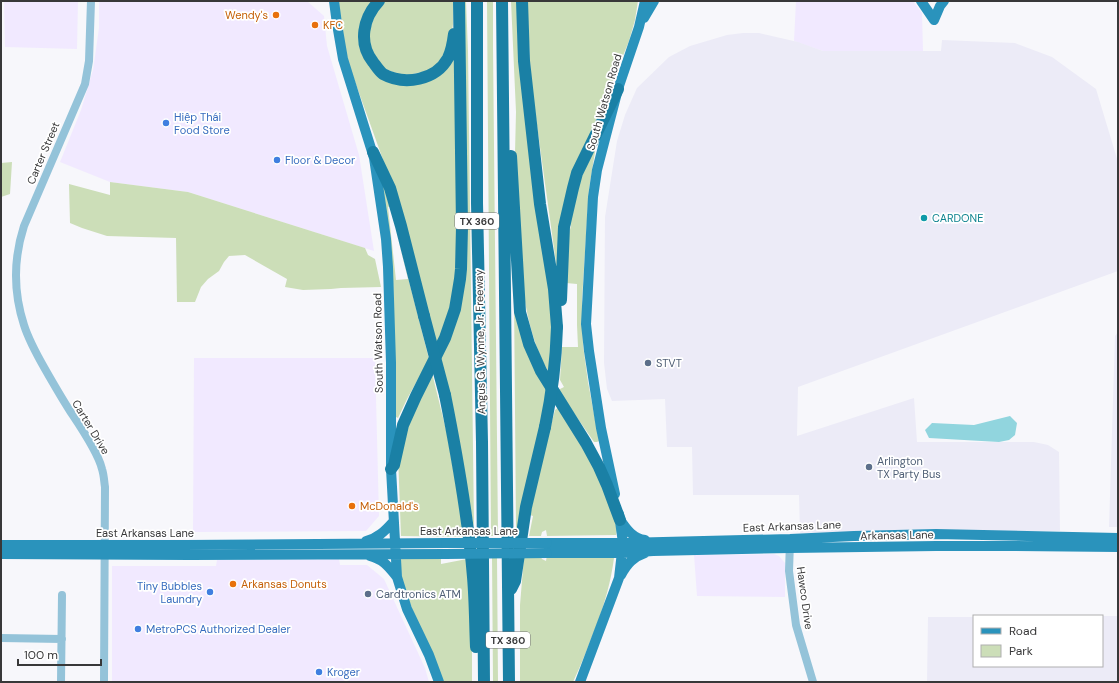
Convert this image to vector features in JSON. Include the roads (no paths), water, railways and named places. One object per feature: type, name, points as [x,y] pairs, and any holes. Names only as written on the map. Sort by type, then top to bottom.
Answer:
[{"type":"highway","points":[[379,1],[374,6],[365,22],[364,40],[369,58],[382,73],[398,79],[411,80],[421,79],[430,75],[447,59],[452,51],[459,6]]},
{"type":"highway","name":"Angus G. Wynne, Jr. Freeway","points":[[477,1],[477,203],[482,442],[484,682]]},
{"type":"highway","name":"TX 360","points":[[502,1],[509,682]]},
{"type":"highway","points":[[508,598],[515,582],[526,507],[551,400],[555,369],[557,326],[554,289],[540,204],[528,99],[524,61],[522,1]]},
{"type":"highway","points":[[391,469],[394,465],[403,424],[445,338],[455,309],[462,269],[459,6]]},
{"type":"highway","points":[[557,326],[561,308],[564,227],[572,188],[577,173],[618,89]]},
{"type":"highway","points":[[503,137],[511,151],[520,312],[530,344],[541,371],[586,443],[599,467],[620,520]]},
{"type":"highway","points":[[373,152],[390,188],[445,395],[457,457],[468,531],[473,577],[476,673],[480,682]]},
{"type":"main road","points":[[325,1],[337,24]]},
{"type":"main road","name":"South Watson Road","points":[[334,1],[343,59],[373,152],[386,239],[391,363],[391,469],[397,577],[407,609],[429,656],[439,682]]},
{"type":"main road","name":"South Watson Road","points":[[619,578],[623,548],[620,520],[601,428],[586,324],[593,197],[596,170],[618,89],[639,26],[645,1]]},
{"type":"main road","points":[[639,26],[654,1]]},
{"type":"main road","points":[[921,1],[934,20],[940,6],[944,1]]},
{"type":"main road","points":[[620,520],[629,532],[637,538],[655,546]]},
{"type":"main road","points":[[355,544],[375,538],[393,522]]},
{"type":"main road","name":"East Arkansas Lane","points":[[1,544],[105,550],[360,554],[446,543],[548,548],[623,548],[655,546],[790,544],[854,536],[936,534]]},
{"type":"main road","name":"Arkansas Lane","points":[[936,534],[1118,538]]},
{"type":"main road","name":"East Arkansas Lane","points":[[1,554],[355,544],[446,554],[548,548]]},
{"type":"main road","name":"Arkansas Lane","points":[[790,544],[1118,547]]},
{"type":"main road","points":[[580,682],[619,578],[626,565],[655,546]]},
{"type":"main road","points":[[360,554],[374,557],[383,562],[397,577]]},
{"type":"street","name":"Carter Street","points":[[20,312],[16,283],[16,256],[24,226],[84,84],[90,61],[91,1]]},
{"type":"street","name":"Carter Drive","points":[[20,312],[32,345],[60,397],[95,452],[102,467],[105,487],[104,682]]},
{"type":"street","name":"Hawco Drive","points":[[790,544],[789,571],[796,625],[813,682]]},
{"type":"street","points":[[61,682],[62,595]]},
{"type":"street","points":[[1,638],[62,639]]},
{"type":"water","points":[[1010,416],[1017,423],[1015,435],[1009,440],[999,442],[929,438],[925,430],[932,423],[974,425]]},
{"type":"place","name":"Wendy's","points":[[276,15]]},
{"type":"place","name":"KFC","points":[[315,25]]},
{"type":"place","name":"Hiệp Thái Food Store","points":[[166,123]]},
{"type":"place","name":"Floor & Decor","points":[[277,160]]},
{"type":"place","name":"CARDONE","points":[[924,218]]},
{"type":"place","name":"STVT","points":[[648,363]]},
{"type":"place","name":"Arlington TX Party Bus","points":[[869,467]]},
{"type":"place","name":"McDonald's","points":[[352,506]]},
{"type":"place","name":"Arkansas Donuts","points":[[233,584]]},
{"type":"place","name":"Tiny Bubbles Laundry","points":[[210,592]]},
{"type":"place","name":"Cardtronics ATM","points":[[368,594]]},
{"type":"place","name":"MetroPCS Authorized Dealer","points":[[138,629]]},
{"type":"place","name":"Kroger","points":[[319,672]]}]
